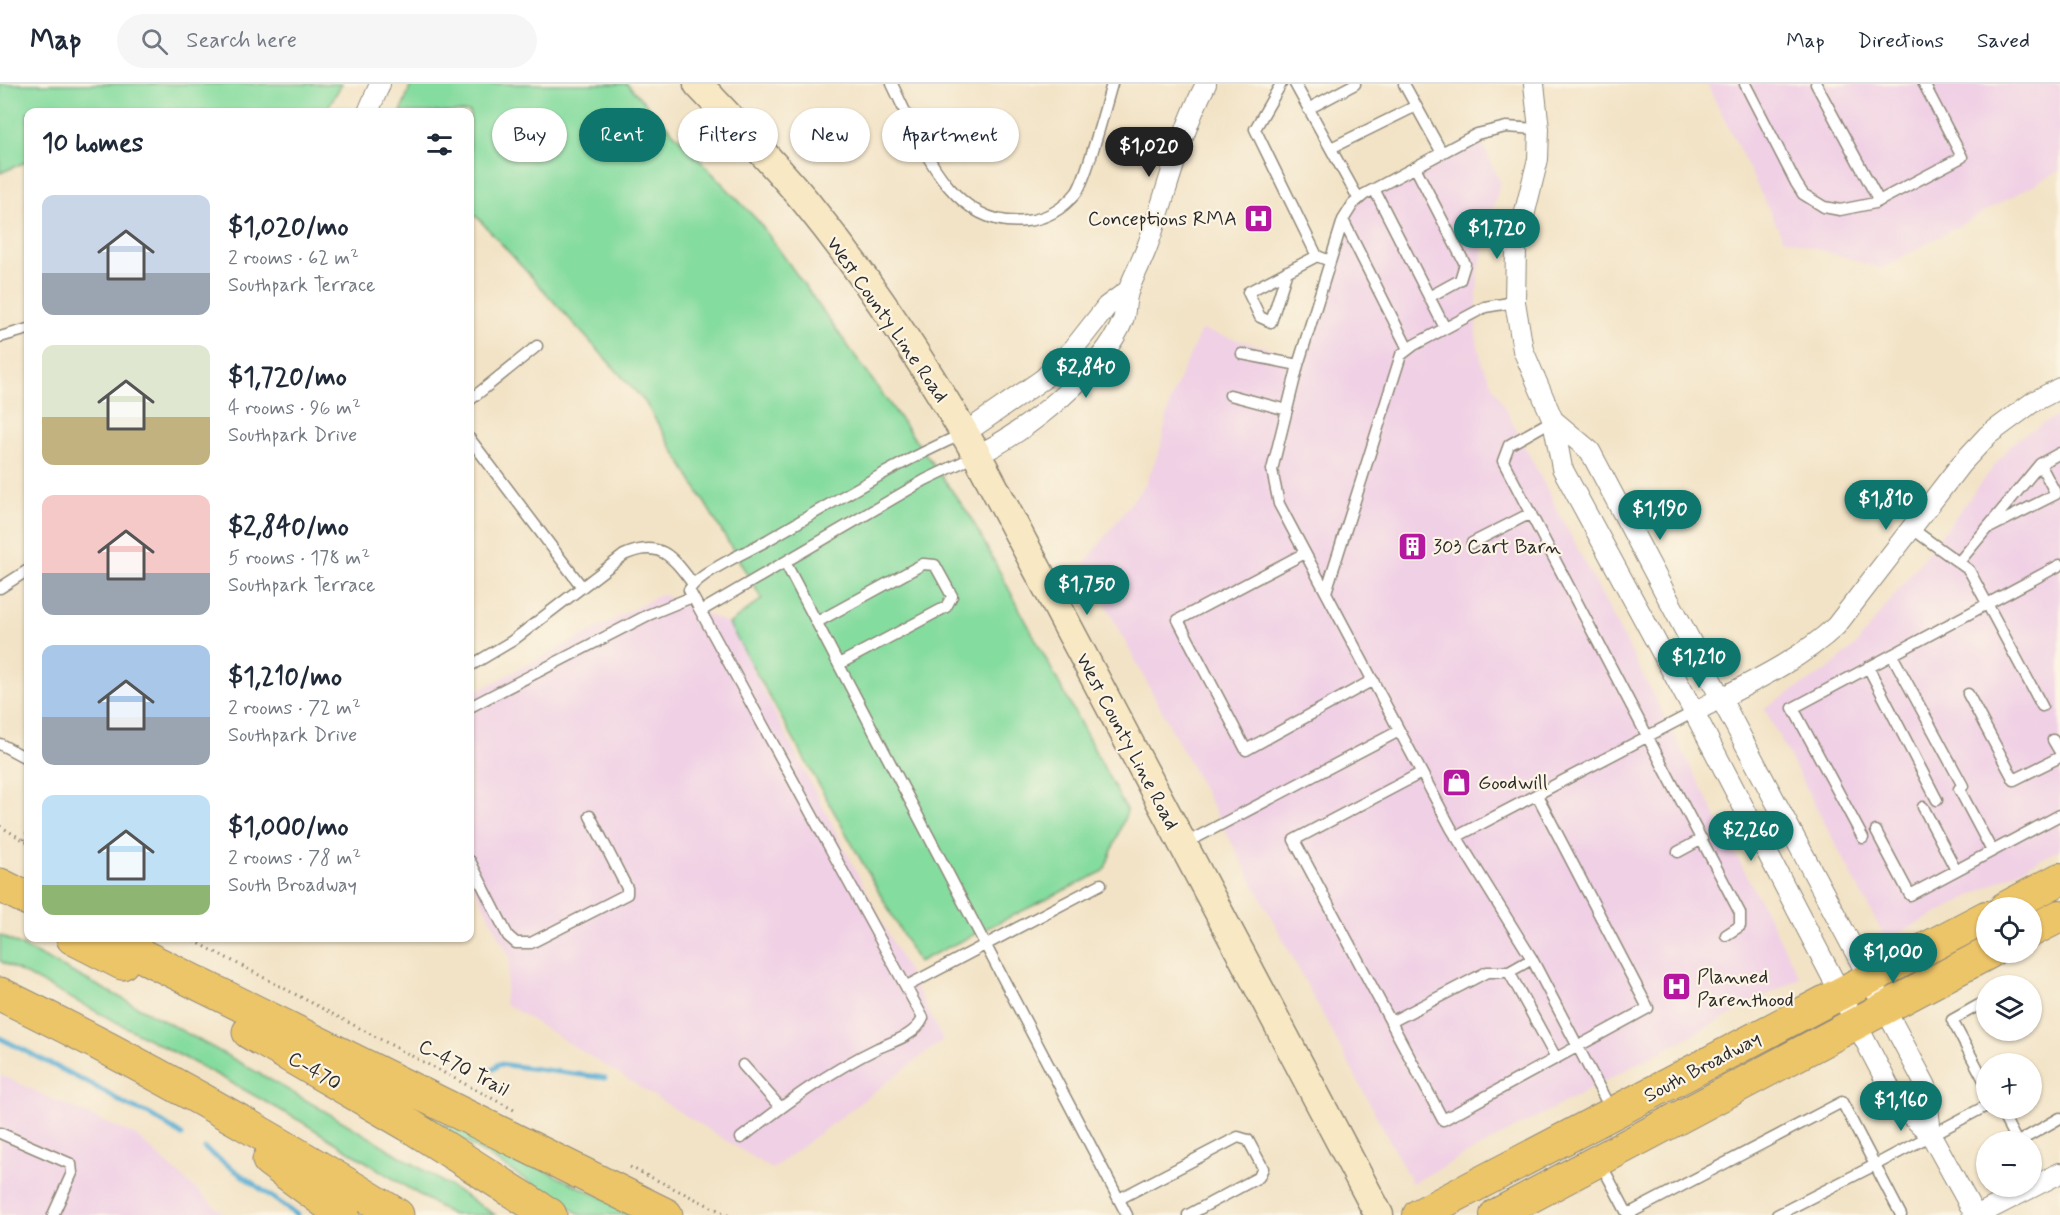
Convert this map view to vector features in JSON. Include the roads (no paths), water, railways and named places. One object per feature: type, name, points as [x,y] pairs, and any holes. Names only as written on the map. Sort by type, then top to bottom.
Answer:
[{"type":"highway","points":[[0,885],[24,897]]},
{"type":"highway","points":[[0,901],[24,913]]},
{"type":"highway","name":"C-470","points":[[81,942],[219,1015],[340,1084],[550,1215]]},
{"type":"highway","points":[[114,942],[666,1215]]},
{"type":"highway","points":[[0,994],[121,1056],[274,1141],[397,1215]]},
{"type":"highway","points":[[121,1056],[139,1077],[235,1136],[343,1215]]},
{"type":"main road","name":"West County Line Road","points":[[698,84],[805,201],[878,297],[971,444],[1379,1215]]},
{"type":"main road","points":[[2026,897],[2060,879]]},
{"type":"main road","points":[[2042,925],[2060,916]]},
{"type":"main road","name":"South Broadway","points":[[1419,1215],[1976,922]]},
{"type":"main road","name":"South Broadway","points":[[1496,1215],[1976,959]]},
{"type":"street","points":[[370,108],[380,84]]},
{"type":"street","points":[[971,444],[1014,434],[1046,410],[1092,366],[1123,320],[1129,290],[1147,246],[1189,118],[1206,84]]},
{"type":"street","points":[[1534,84],[1539,129],[1535,177],[1516,248],[1515,302],[1522,350],[1553,420],[1562,468],[1694,712],[1897,1102],[1931,1135],[1976,1215],[2060,1173]]},
{"type":"street","points":[[971,444],[1074,348],[1107,306],[1129,290]]},
{"type":"street","points":[[1694,712],[1785,664],[1824,637],[1836,626],[1911,528],[1988,435],[2033,402],[2060,388]]},
{"type":"street","points":[[1553,420],[1590,451],[1722,698],[1926,1086],[1931,1135]]},
{"type":"lane","points":[[892,84],[938,171],[959,201],[984,216],[1011,223],[1039,219],[1060,208],[1078,191],[1112,84]]},
{"type":"lane","points":[[1281,84],[1255,129],[1317,256],[1330,261]]},
{"type":"lane","points":[[1295,84],[1358,198]]},
{"type":"lane","points":[[1308,108],[1355,84]]},
{"type":"lane","points":[[1404,84],[1442,153]]},
{"type":"lane","points":[[1745,84],[1803,194],[1824,207],[1840,210],[1879,201],[1962,157],[1924,84]]},
{"type":"lane","points":[[1816,84],[1879,201]]},
{"type":"lane","points":[[1331,148],[1416,106]]},
{"type":"lane","points":[[1539,129],[1506,127],[1488,130],[1358,198],[1343,220],[1330,261],[1298,365],[1272,470],[1280,504],[1399,731],[1456,837],[1532,959],[1612,1113]]},
{"type":"lane","points":[[1415,167],[1465,264],[1460,280],[1429,297]]},
{"type":"lane","points":[[1374,189],[1445,328]]},
{"type":"lane","points":[[1343,220],[1408,349]]},
{"type":"lane","points":[[1287,271],[1270,322],[1260,317],[1248,292],[1287,271],[1317,256]]},
{"type":"lane","points":[[1326,592],[1396,368],[1408,349],[1485,307],[1515,302]]},
{"type":"lane","points":[[0,337],[24,330]]},
{"type":"lane","points":[[474,397],[537,346]]},
{"type":"lane","points":[[1242,354],[1298,365]]},
{"type":"lane","points":[[1230,395],[1287,410]]},
{"type":"lane","points":[[1553,420],[1509,445],[1503,461],[1740,913],[1740,926],[1726,935]]},
{"type":"lane","points":[[474,444],[582,587]]},
{"type":"lane","points":[[701,611],[925,480],[971,444]]},
{"type":"lane","points":[[741,1138],[780,1107],[848,1062],[916,1030],[923,1018],[689,591],[693,584],[927,449],[971,444]]},
{"type":"lane","points":[[1959,562],[2040,464],[2060,453]]},
{"type":"lane","points":[[1985,530],[2056,494],[2040,464]]},
{"type":"lane","points":[[1472,543],[1531,513]]},
{"type":"lane","points":[[1911,528],[1969,570],[2042,706]]},
{"type":"lane","points":[[474,664],[512,641],[624,555],[639,548],[652,547],[677,563],[693,584]]},
{"type":"lane","points":[[1305,553],[1178,620],[1246,750],[1373,680]]},
{"type":"lane","points":[[785,562],[1127,1215]]},
{"type":"lane","points":[[817,622],[923,564],[935,565],[952,596],[946,607],[839,664]]},
{"type":"lane","points":[[1863,838],[1793,708],[2060,565]]},
{"type":"lane","points":[[0,588],[24,573]]},
{"type":"lane","points":[[474,705],[648,615],[692,597]]},
{"type":"lane","points":[[1892,655],[1992,851]]},
{"type":"lane","points":[[1868,667],[1937,800]]},
{"type":"lane","points":[[1968,694],[2014,780],[2060,754],[2053,740]]},
{"type":"lane","points":[[1456,837],[1694,712]]},
{"type":"lane","points":[[1184,844],[1399,731]]},
{"type":"lane","points":[[0,744],[24,757]]},
{"type":"lane","points":[[1421,772],[1294,840],[1443,1120],[1648,1008],[1537,795]]},
{"type":"lane","points":[[1923,807],[1956,870]]},
{"type":"lane","points":[[1876,831],[1910,895],[2060,815]]},
{"type":"lane","points":[[474,869],[508,936],[516,943],[531,943],[627,894],[627,888],[590,816]]},
{"type":"lane","points":[[1678,852],[1702,840]]},
{"type":"lane","points":[[907,986],[987,946],[1101,884]]},
{"type":"lane","points":[[1391,1022],[1487,972],[1509,972],[1532,959]]},
{"type":"lane","points":[[1509,972],[1556,1058]]},
{"type":"lane","points":[[1976,1007],[1952,1020],[1976,1065]]},
{"type":"lane","points":[[743,1065],[780,1107]]},
{"type":"lane","points":[[1599,1160],[1628,1215],[1842,1102],[1901,1215]]},
{"type":"lane","points":[[1777,1215],[1976,1111]]},
{"type":"lane","points":[[2037,1131],[2060,1118]]},
{"type":"lane","points":[[0,1132],[71,1164],[72,1173],[53,1215]]},
{"type":"lane","points":[[1119,1199],[1238,1137],[1248,1140],[1263,1168],[1259,1177],[1188,1215]]},
{"type":"waterway","points":[[0,1038],[128,1106],[149,1114],[182,1135]]},
{"type":"waterway","points":[[493,1069],[499,1064],[605,1078]]},
{"type":"waterway","points":[[205,1149],[297,1215]]},
{"type":"place","name":"Conceptions RMA","points":[[1258,218]]},
{"type":"place","name":"303 Cart Barn","points":[[1412,546]]},
{"type":"place","name":"Goodwill","points":[[1457,782]]},
{"type":"place","name":"Planned Parenthood","points":[[1676,987]]}]
